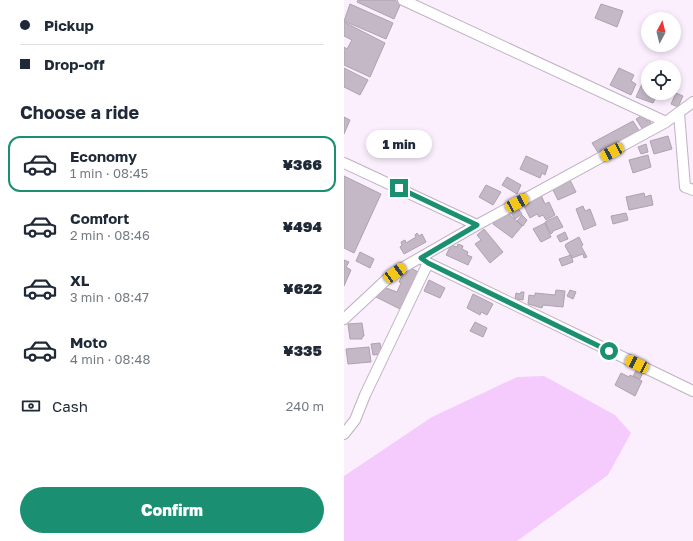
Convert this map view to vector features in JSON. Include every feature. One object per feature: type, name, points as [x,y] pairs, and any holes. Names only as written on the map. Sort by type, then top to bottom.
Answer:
[{"type":"street","points":[[403,0],[666,122]]},
{"type":"street","points":[[344,319],[387,279],[402,268],[424,261],[477,225],[666,122],[693,102]]},
{"type":"street","points":[[679,112],[685,187],[693,190]]},
{"type":"street","points":[[344,163],[477,225]]},
{"type":"street","points":[[424,261],[693,391]]},
{"type":"street","points":[[344,434],[355,420],[424,261]]},
{"type":"shaded area","points":[[544,376],[615,415],[631,433],[608,475],[517,541],[344,541],[344,476],[432,417],[517,377]]},
{"type":"building","points":[[358,0],[394,0],[401,3],[394,19],[357,2]]},
{"type":"building","points":[[350,4],[393,23],[386,39],[344,21]]},
{"type":"building","points":[[601,4],[623,11],[617,27],[595,18]]},
{"type":"building","points":[[344,22],[385,43],[370,77],[344,65],[344,47],[347,49],[352,40],[344,36]]},
{"type":"building","points":[[344,68],[368,80],[360,95],[344,87]]},
{"type":"building","points":[[619,68],[634,75],[631,81],[636,84],[631,95],[610,85]]},
{"type":"building","points":[[641,86],[641,99],[636,97]]},
{"type":"building","points":[[681,95],[683,96],[678,107],[671,104],[673,100],[681,100]]},
{"type":"building","points":[[644,100],[654,100],[653,103]]},
{"type":"building","points":[[641,116],[647,121],[649,120],[652,125],[643,130],[636,119]]},
{"type":"building","points":[[344,117],[350,120],[344,134]]},
{"type":"building","points":[[633,121],[640,132],[599,154],[592,143]]},
{"type":"building","points":[[668,136],[672,149],[654,154],[650,141]]},
{"type":"building","points":[[646,144],[648,152],[641,154],[638,147]]},
{"type":"building","points":[[648,155],[651,167],[633,173],[629,160]]},
{"type":"building","points":[[526,156],[548,166],[545,175],[542,173],[540,178],[520,169]]},
{"type":"building","points":[[344,176],[381,194],[354,253],[344,248]]},
{"type":"building","points":[[507,177],[521,185],[517,194],[502,185]]},
{"type":"building","points":[[570,180],[576,192],[558,200],[552,188]]},
{"type":"building","points":[[486,185],[501,192],[493,205],[479,197]]},
{"type":"building","points":[[644,193],[645,197],[651,195],[653,205],[629,210],[626,197]]},
{"type":"building","points":[[541,195],[545,204],[549,202],[555,215],[546,220],[543,215],[539,217],[537,214],[530,218],[523,204]]},
{"type":"building","points":[[583,206],[585,211],[590,209],[596,225],[584,230],[576,209]]},
{"type":"building","points":[[517,207],[522,214],[515,219],[510,211]]},
{"type":"building","points":[[507,212],[522,226],[512,238],[493,224],[503,213]]},
{"type":"building","points":[[626,213],[628,220],[613,224],[611,216]]},
{"type":"building","points":[[522,215],[527,220],[523,226],[517,221]]},
{"type":"building","points":[[557,216],[563,227],[553,231],[551,234],[545,222]]},
{"type":"building","points":[[545,223],[551,237],[541,242],[533,229]]},
{"type":"building","points":[[484,229],[503,252],[490,263],[475,244],[481,240],[477,235]]},
{"type":"building","points":[[565,232],[568,239],[560,242],[557,236]]},
{"type":"building","points":[[417,233],[419,236],[422,234],[426,242],[404,254],[400,247],[402,245],[401,242],[405,240],[406,243],[416,237],[415,235]]},
{"type":"building","points":[[579,237],[583,245],[581,246],[587,257],[584,258],[583,254],[572,258],[565,246]]},
{"type":"building","points":[[458,244],[463,246],[462,249],[468,252],[467,255],[472,257],[468,265],[446,255],[451,245],[457,247]]},
{"type":"building","points":[[360,252],[374,259],[370,268],[356,261]]},
{"type":"building","points":[[571,255],[573,262],[562,266],[559,259]]},
{"type":"building","points":[[344,260],[349,262],[346,267],[351,270],[344,286]]},
{"type":"building","points":[[409,267],[420,273],[402,310],[376,297],[381,286],[397,292],[401,283],[399,282],[406,269]]},
{"type":"building","points":[[429,280],[445,288],[440,298],[424,291]]},
{"type":"building","points":[[556,290],[565,291],[563,307],[543,305],[542,308],[528,304],[529,295],[535,296],[535,293],[555,295]]},
{"type":"building","points":[[570,290],[576,292],[573,299],[567,296]]},
{"type":"building","points":[[521,292],[524,292],[523,300],[515,299],[516,293],[520,294]]},
{"type":"building","points":[[473,294],[493,304],[487,315],[481,312],[480,315],[467,308]]},
{"type":"building","points":[[475,322],[487,328],[483,337],[470,331]]},
{"type":"building","points":[[362,323],[364,336],[362,339],[350,339],[348,324]]},
{"type":"building","points":[[380,343],[382,354],[373,355],[371,344]]},
{"type":"building","points":[[369,347],[371,362],[348,364],[346,349]]},
{"type":"building","points":[[637,369],[643,372],[640,379],[633,376]]},
{"type":"building","points":[[621,373],[629,377],[630,375],[642,381],[635,396],[615,385]]},
{"type":"route","points":[[399,188],[477,225],[421,258],[428,263],[609,351]]}]
